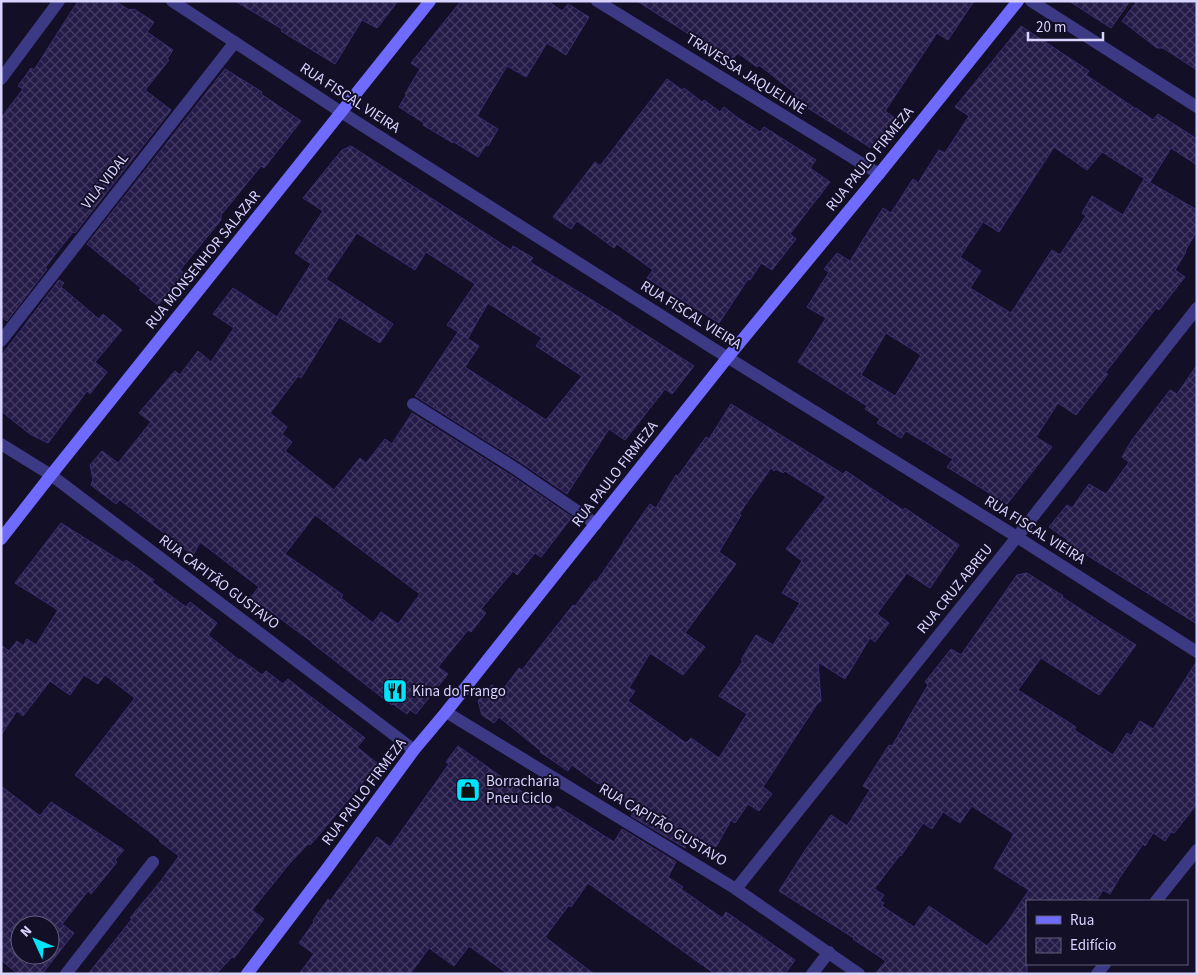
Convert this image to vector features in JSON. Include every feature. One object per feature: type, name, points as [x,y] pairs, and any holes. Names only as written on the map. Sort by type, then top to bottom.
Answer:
[{"type":"street","points":[[1,79],[59,1]]},
{"type":"street","name":"RUA FISCAL VIEIRA","points":[[172,1],[342,112],[728,358],[1017,537],[1197,652]]},
{"type":"street","name":"RUA MONSENHOR SALAZAR","points":[[1,538],[430,1]]},
{"type":"street","name":"TRAVESSA JAQUELINE","points":[[597,1],[879,174]]},
{"type":"street","name":"RUA PAULO FIRMEZA","points":[[246,974],[414,750],[728,358],[1018,1]]},
{"type":"street","points":[[1031,1],[1197,107]]},
{"type":"street","name":"VILA VIDAL","points":[[1,341],[235,42]]},
{"type":"street","name":"RUA CRUZ ABREU","points":[[736,888],[1017,537],[1197,308]]},
{"type":"street","points":[[413,404],[516,469],[596,524]]},
{"type":"street","name":"RUA CAPITÃO GUSTAVO","points":[[1,444],[51,475],[414,750]]},
{"type":"street","name":"RUA CAPITÃO GUSTAVO","points":[[446,712],[736,888],[859,974]]},
{"type":"street","points":[[1157,900],[1197,850]]},
{"type":"street","points":[[66,974],[152,862]]},
{"type":"street","points":[[812,974],[829,952]]},
{"type":"building","points":[[78,1],[115,1],[129,10],[134,9],[154,22],[147,32],[173,50],[167,59],[169,60],[145,90],[171,110],[75,233],[73,232],[61,247],[45,268],[47,269],[7,321],[1,316],[1,118],[23,89],[18,86],[31,68],[34,70]]},
{"type":"building","points":[[235,1],[398,1],[377,28],[362,20],[335,64]]},
{"type":"building","points":[[461,1],[548,1],[562,11],[568,4],[589,17],[566,55],[547,43],[526,77],[507,66],[477,116],[498,129],[488,146],[486,145],[478,157],[423,125],[424,123],[399,107],[420,69],[411,63]]},
{"type":"building","points":[[637,1],[974,1],[948,40],[937,33],[885,111],[895,118],[871,148],[792,98],[796,94],[759,65],[757,67],[738,53],[731,61]]},
{"type":"building","points":[[1069,1],[1130,1],[1111,28]]},
{"type":"building","points":[[1137,1],[1197,1],[1197,70],[1163,48],[1157,48],[1122,21]]},
{"type":"building","points":[[1021,26],[1089,71],[1086,75],[1153,120],[1158,114],[1197,139],[1197,165],[1171,148],[1150,182],[1102,152],[1087,170],[1054,147],[999,232],[983,222],[960,257],[981,271],[970,288],[1011,313],[1052,250],[1060,255],[1086,216],[1082,213],[1092,196],[1123,215],[1144,179],[1197,210],[1197,231],[1175,270],[1185,277],[1159,310],[1156,308],[1105,373],[1108,374],[1076,415],[1058,403],[1036,437],[1052,447],[1007,504],[947,467],[953,459],[906,431],[901,438],[877,423],[880,419],[865,409],[867,406],[798,362],[826,318],[807,307],[829,272],[824,269],[837,253],[850,261],[883,208],[891,213],[913,179],[918,183],[939,150],[945,153],[969,116],[955,107]],"holes":[[[886,333],[921,355],[895,396],[861,375]]]},
{"type":"building","points":[[225,69],[262,92],[261,94],[301,121],[264,168],[261,166],[221,215],[221,220],[180,270],[184,273],[158,305],[139,290],[141,288],[87,244]]},
{"type":"building","points":[[667,79],[682,90],[684,88],[702,102],[704,100],[720,112],[724,107],[760,132],[764,127],[816,160],[810,168],[830,182],[790,234],[796,239],[772,270],[761,263],[719,323],[647,278],[653,270],[617,244],[614,248],[577,221],[571,229],[553,217],[595,162],[600,166]]},
{"type":"building","points":[[351,146],[511,250],[513,246],[533,258],[530,262],[694,366],[672,394],[665,389],[625,440],[609,429],[567,494],[415,396],[458,332],[479,346],[465,367],[546,420],[582,376],[536,346],[542,338],[488,303],[468,338],[447,325],[475,284],[426,252],[415,270],[357,233],[326,279],[393,324],[380,343],[339,317],[301,378],[298,376],[270,413],[287,427],[282,434],[292,442],[285,451],[334,490],[360,458],[366,463],[385,439],[392,444],[412,413],[512,476],[572,517],[541,557],[535,553],[517,575],[513,571],[481,609],[486,613],[471,632],[468,630],[438,667],[448,674],[416,714],[410,710],[407,714],[392,705],[251,597],[259,587],[200,542],[193,555],[120,500],[116,504],[91,485],[93,479],[90,465],[102,451],[118,463],[151,422],[139,413],[175,371],[180,375],[198,351],[211,362],[234,328],[213,314],[233,288],[277,317],[311,264],[295,253],[323,211],[303,198],[342,150]],"holes":[[[315,515],[420,594],[398,624],[381,612],[373,623],[341,598],[343,595],[285,554]]]},
{"type":"building","points":[[59,280],[64,283],[61,287],[99,319],[103,314],[122,330],[95,362],[107,372],[90,394],[87,391],[48,443],[30,434],[1,411],[1,356]]},
{"type":"building","points":[[1197,365],[1197,624],[1066,542],[1068,540],[1049,527],[1067,505],[1072,508],[1089,484],[1106,494],[1129,462],[1122,457],[1132,440],[1170,390],[1177,394]]},
{"type":"building","points":[[731,404],[843,474],[846,471],[959,545],[930,588],[907,573],[877,614],[889,623],[875,642],[870,638],[845,679],[818,662],[821,701],[817,704],[763,787],[772,794],[759,811],[748,804],[735,823],[731,820],[716,847],[704,841],[701,847],[689,840],[685,848],[631,816],[635,809],[572,765],[568,771],[540,752],[499,717],[494,723],[482,715],[478,701],[492,685],[501,692],[519,668],[522,670],[573,605],[575,606],[594,581],[596,582],[650,504],[656,508],[676,475],[678,476],[706,437],[709,439]],"holes":[[[771,468],[774,471],[776,469],[783,473],[785,471],[826,497],[786,549],[802,561],[782,593],[800,603],[773,645],[756,635],[741,660],[743,661],[719,696],[747,714],[719,758],[691,738],[686,743],[628,701],[635,691],[629,688],[650,653],[683,675],[705,647],[685,633],[736,564],[719,552],[741,515],[739,514]]]},
{"type":"building","points":[[61,523],[124,563],[126,560],[154,580],[152,582],[186,607],[190,602],[217,623],[208,635],[239,660],[262,675],[266,671],[283,684],[288,679],[365,738],[357,747],[378,764],[319,835],[289,864],[252,910],[264,919],[234,958],[232,957],[216,974],[88,974],[179,856],[75,775],[135,698],[105,675],[98,684],[84,675],[70,695],[50,681],[23,716],[17,711],[1,735],[1,645],[9,651],[17,641],[23,646],[27,639],[36,645],[58,610],[15,583]]},
{"type":"building","points":[[1027,573],[1063,596],[1136,645],[1099,695],[1041,658],[1018,690],[1076,727],[1074,730],[1113,755],[1127,733],[1131,736],[1140,721],[1153,729],[1197,661],[1197,804],[1174,833],[1171,832],[1165,841],[1153,833],[1145,846],[1143,844],[1110,894],[1103,890],[1097,900],[1026,900],[1027,974],[875,974],[886,961],[854,938],[779,891],[831,815],[847,826],[870,790],[863,786],[889,745],[892,746],[928,685],[925,682],[951,649],[961,655],[1017,575]],"holes":[[[972,806],[1014,834],[994,868],[1029,890],[1006,924],[987,946],[929,906],[914,927],[882,906],[884,903],[880,901],[884,895],[874,889],[901,856],[923,823],[932,829],[943,812],[960,823]]]},
{"type":"building","points":[[458,746],[531,798],[533,795],[554,810],[557,806],[614,842],[622,829],[676,862],[668,877],[683,887],[681,889],[722,918],[726,912],[795,960],[785,974],[715,974],[588,883],[571,907],[569,905],[545,937],[594,974],[508,974],[469,946],[454,966],[429,948],[410,974],[299,974],[314,954],[299,943],[328,899],[330,901],[377,837],[390,847],[449,764],[446,762]]},
{"type":"building","points":[[1,786],[40,816],[51,802],[124,850],[115,860],[117,862],[91,894],[88,891],[62,924],[74,933],[60,951],[60,915],[10,915],[10,965],[49,965],[42,974],[18,974],[1,960]]},
{"type":"place","name":"Kina do Frango","points":[[395,691]]},
{"type":"place","name":"Borracharia Pneu Ciclo","points":[[468,790]]}]
